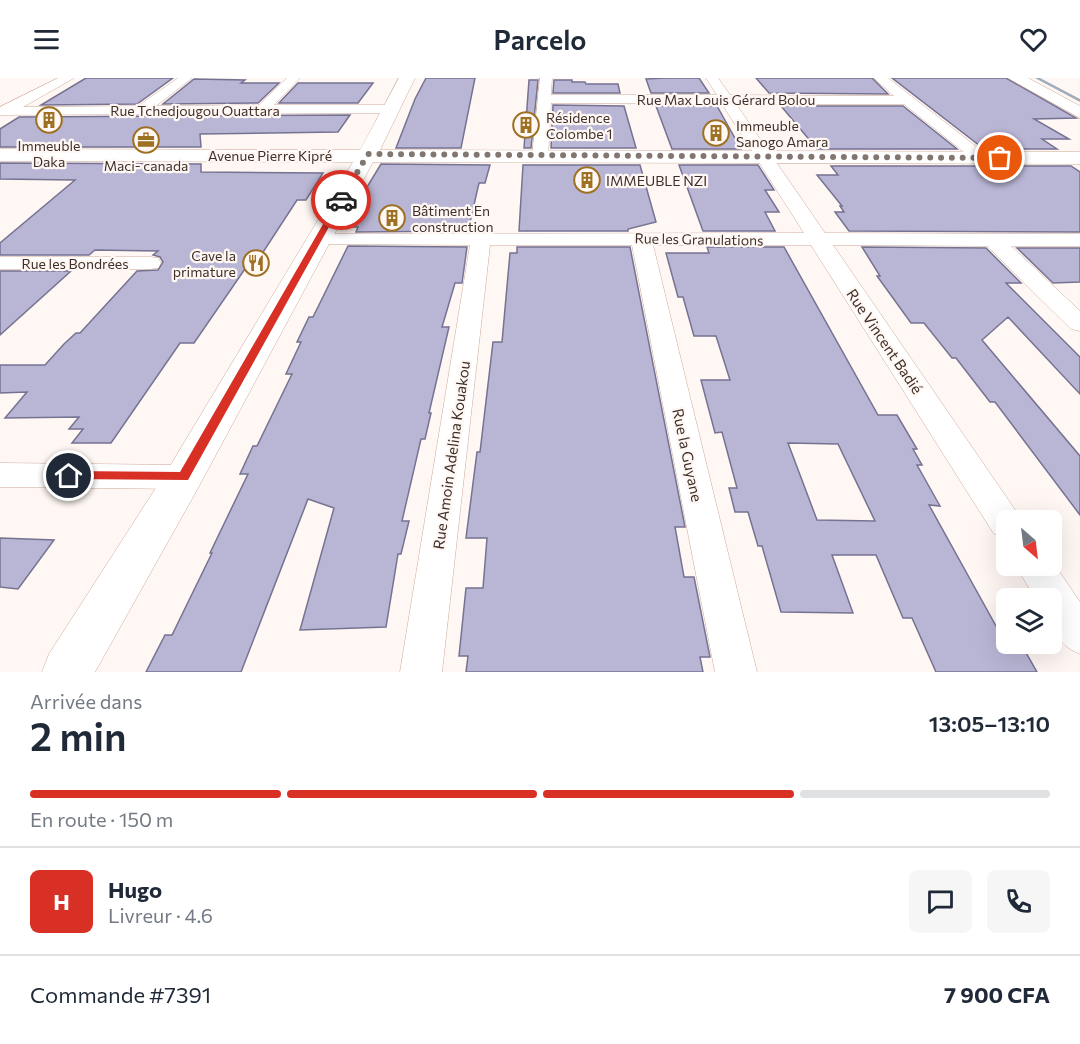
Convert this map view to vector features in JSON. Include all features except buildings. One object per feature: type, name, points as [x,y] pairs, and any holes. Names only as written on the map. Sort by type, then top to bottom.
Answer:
[{"type":"street","points":[[2,112],[68,78]]},
{"type":"street","points":[[142,110],[186,78]]},
{"type":"street","points":[[262,110],[294,78]]},
{"type":"street","points":[[67,672],[184,477],[318,238],[368,154],[407,78]]},
{"type":"street","points":[[540,157],[546,78]]},
{"type":"street","name":"Rue Vincent Badié","points":[[712,78],[997,510]]},
{"type":"street","points":[[879,78],[981,158]]},
{"type":"street","points":[[1016,78],[1080,113]]},
{"type":"street","name":"Rue Max Louis Gérard Bolou","points":[[546,99],[906,100]]},
{"type":"street","name":"Rue Tchedjougou Ouattara","points":[[2,112],[391,109]]},
{"type":"street","name":"Avenue Pierre Kipré","points":[[0,155],[368,154],[540,157],[1080,158]]},
{"type":"street","name":"Rue les Granulations","points":[[318,238],[1080,240]]},
{"type":"street","name":"Rue Amoin Adelina Kouakou","points":[[422,672],[481,238]]},
{"type":"street","name":"Rue la Guyane","points":[[640,238],[736,672]]},
{"type":"street","points":[[994,241],[1080,324]]},
{"type":"street","name":"Rue les Bondrées","points":[[0,263],[150,263]]},
{"type":"street","points":[[0,475],[184,477]]},
{"type":"street","points":[[1041,576],[1080,635]]},
{"type":"waterway","points":[[1037,78],[1080,101]]},
{"type":"way so far","points":[[341,200],[368,154],[1000,158]]},
{"type":"place","name":"Immeuble Daka","points":[[49,120]]},
{"type":"place","name":"Résidence Colombe 1","points":[[526,125]]},
{"type":"place","name":"Immeuble Sanogo Amara","points":[[716,133]]},
{"type":"place","name":"Maci- canada","points":[[146,140]]},
{"type":"place","name":"IMMEUBLE NZI","points":[[587,180]]},
{"type":"place","name":"Bâtiment En construction","points":[[392,218]]},
{"type":"place","name":"Cave la primature","points":[[256,263]]},
{"type":"route","points":[[69,476],[184,477],[341,200]]}]
